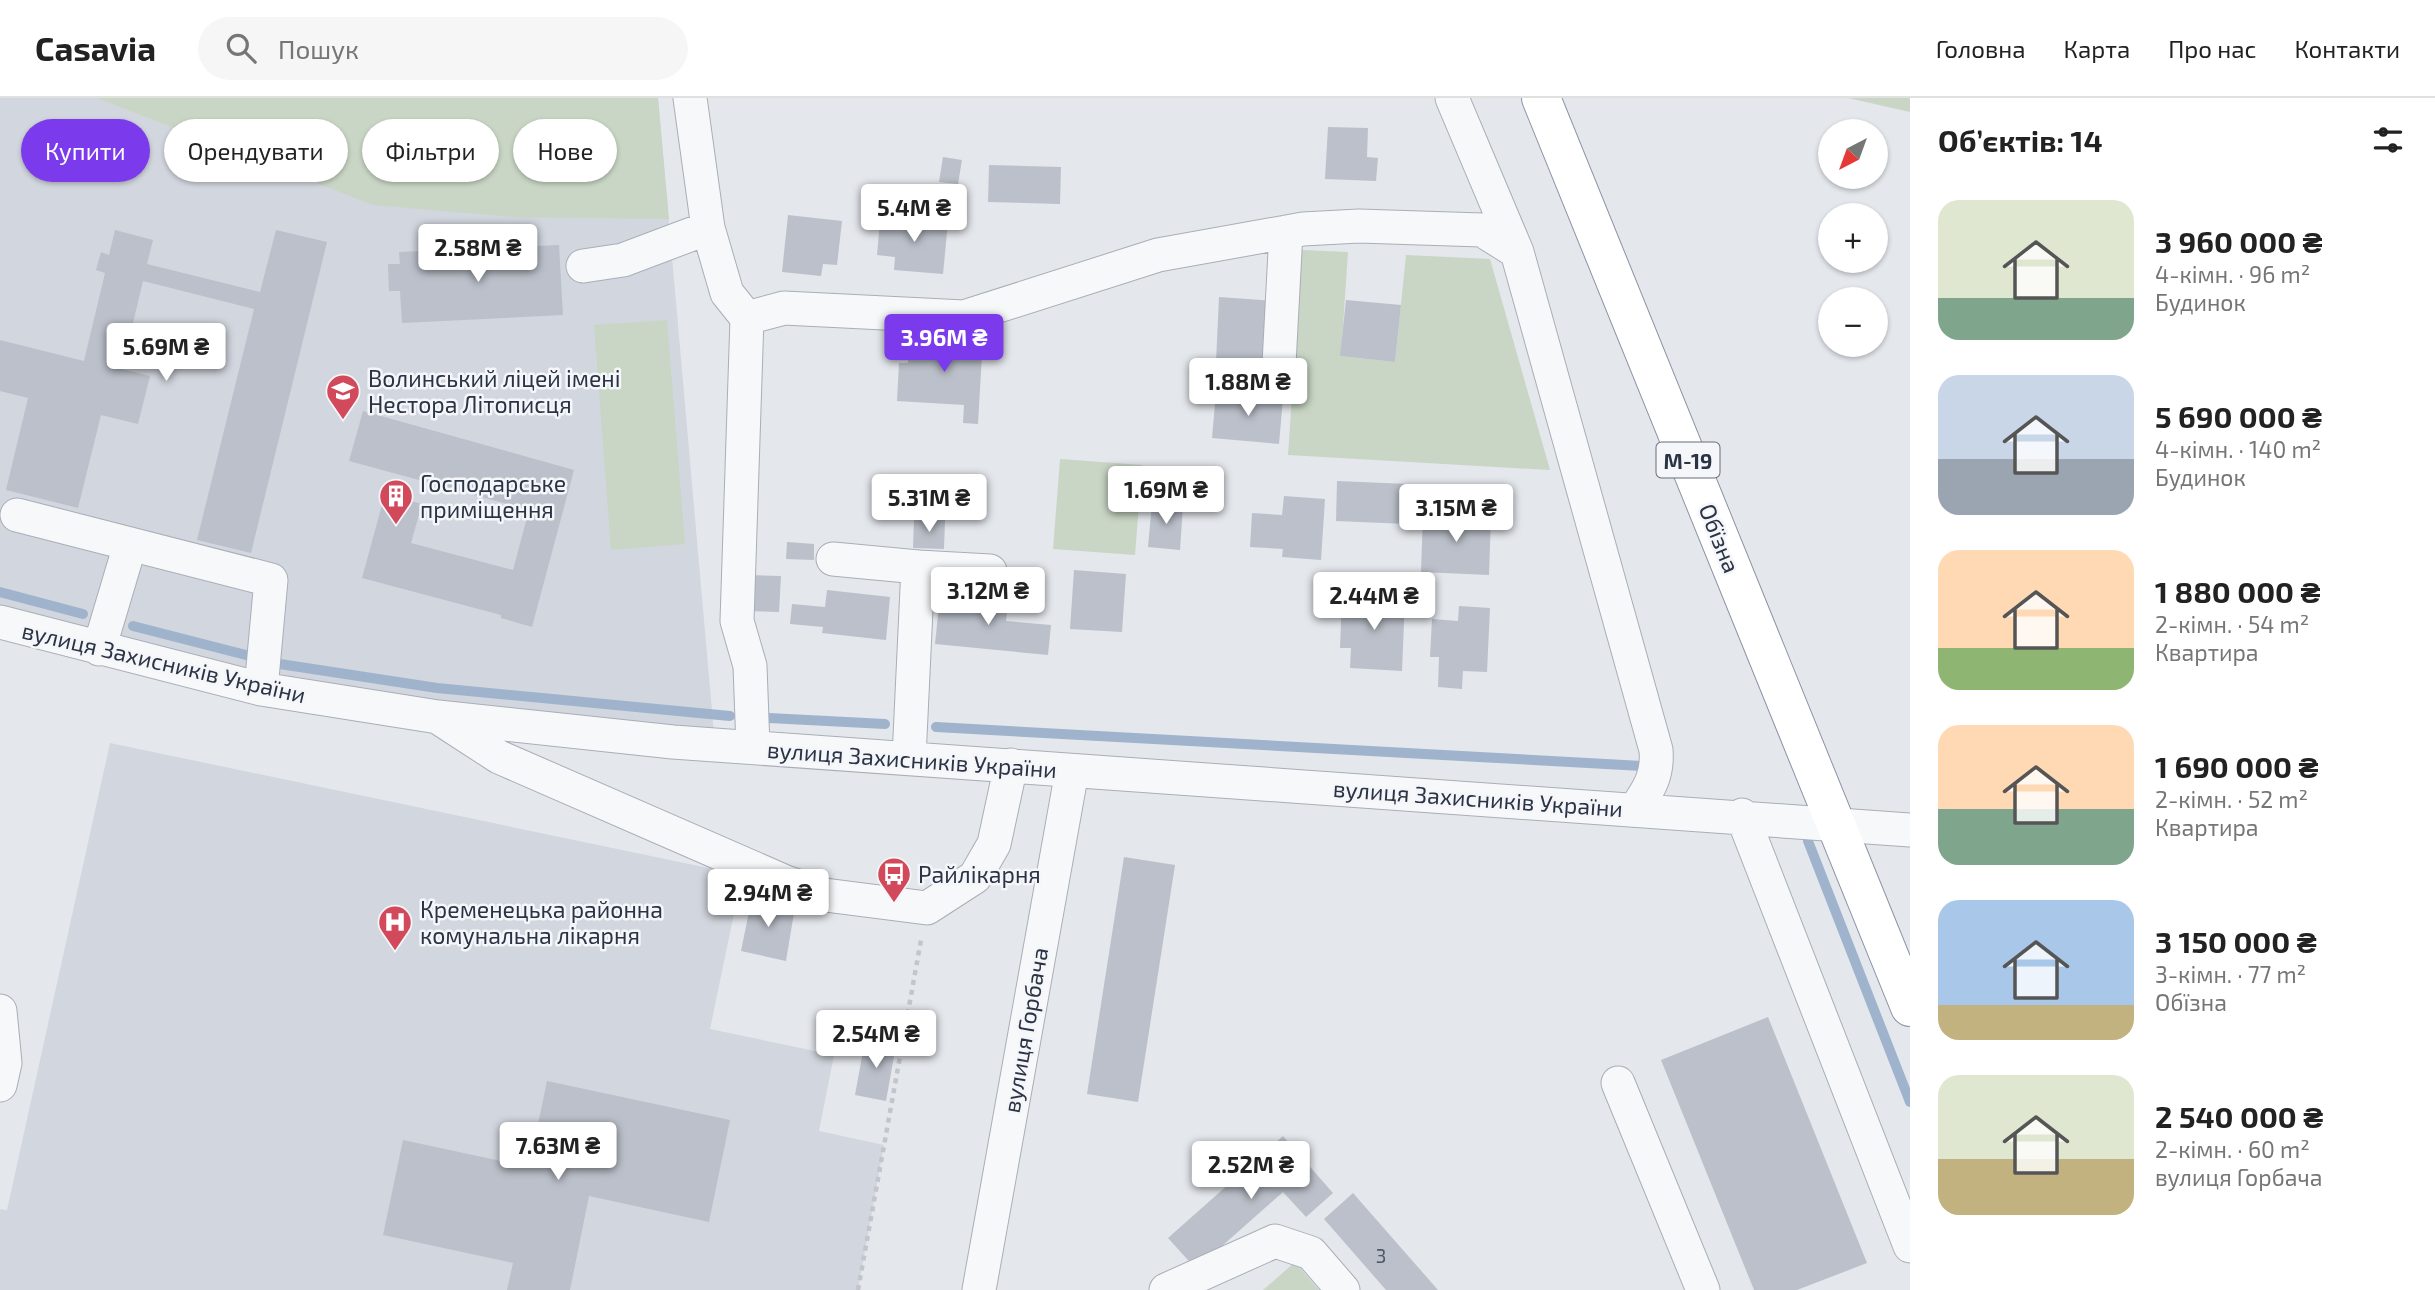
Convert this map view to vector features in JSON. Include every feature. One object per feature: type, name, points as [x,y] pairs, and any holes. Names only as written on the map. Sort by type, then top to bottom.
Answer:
[{"type":"highway","name":"Обїзна","points":[[1541,98],[1835,822]]},
{"type":"highway","name":"М-19","points":[[1835,822],[1910,1007]]},
{"type":"street","points":[[690,98],[708,228],[727,293],[747,318],[737,621],[750,666],[753,747]]},
{"type":"street","points":[[1452,98],[1517,253],[1656,750],[1658,769],[1650,789],[1636,808]]},
{"type":"street","points":[[747,318],[784,309],[964,317],[1158,255],[1286,232],[1359,226],[1482,230],[1517,253]]},
{"type":"street","points":[[583,266],[623,260],[708,228]]},
{"type":"street","points":[[1278,383],[1286,232]]},
{"type":"street","points":[[17,515],[271,580],[261,689]]},
{"type":"street","points":[[99,649],[130,545]]},
{"type":"street","points":[[833,559],[990,571]]},
{"type":"street","points":[[909,758],[918,566]]},
{"type":"street","name":"вулиця Захисників України","points":[[0,622],[261,689],[438,717],[753,747],[1835,822],[1910,830]]},
{"type":"street","points":[[438,717],[499,757],[788,883],[825,895],[927,908],[975,877],[994,844],[1011,765]]},
{"type":"street","name":"вулиця Горбача","points":[[979,1290],[1072,771]]},
{"type":"street","points":[[1742,816],[1910,1246]]},
{"type":"street","points":[[0,1011],[5,1063],[0,1085]]},
{"type":"street","points":[[1618,1083],[1703,1290]]},
{"type":"street","points":[[1166,1290],[1275,1241],[1311,1253],[1343,1290]]},
{"type":"path","points":[[858,1290],[927,908]]},
{"type":"shaded area","name":"Волинський ліцей імені Нестора Літописця","points":[[0,98],[658,98],[715,745],[438,717],[0,623]]},
{"type":"shaded area","name":"Кременецька районна комунальна лікарня","points":[[110,743],[742,875],[710,1029],[834,1055],[819,1131],[884,1145],[858,1290],[0,1290],[0,1209],[7,1210]]},
{"type":"green space","points":[[97,98],[658,98],[669,219],[512,217],[373,205],[314,182],[348,182],[348,119],[164,119],[164,124]]},
{"type":"green space","points":[[1848,98],[1910,98],[1910,112]]},
{"type":"green space","points":[[1302,250],[1348,252],[1341,356],[1395,362],[1406,255],[1490,259],[1550,470],[1288,455]]},
{"type":"green space","points":[[667,320],[685,544],[611,550],[594,325]]},
{"type":"green space","points":[[1060,459],[1142,465],[1135,555],[1053,549]]},
{"type":"green space","points":[[1295,1262],[1319,1290],[1263,1290]]},
{"type":"building","points":[[1328,127],[1368,128],[1367,157],[1378,158],[1376,181],[1325,179]]},
{"type":"building","points":[[943,157],[962,160],[958,184],[939,182]]},
{"type":"building","points":[[989,165],[1061,167],[1060,204],[988,202]]},
{"type":"building","points":[[788,215],[842,221],[837,265],[823,264],[821,276],[782,272]]},
{"type":"building","points":[[902,218],[948,222],[943,274],[894,270],[895,257],[877,255],[880,220],[900,221]]},
{"type":"building","points":[[115,230],[153,240],[147,264],[260,292],[276,230],[327,242],[251,553],[197,540],[254,309],[143,281],[122,369],[150,376],[138,424],[101,415],[78,508],[6,490],[28,398],[0,391],[0,340],[84,361],[105,273],[96,270],[101,252],[109,255]]},
{"type":"building","points":[[559,245],[563,315],[402,323],[400,291],[389,291],[388,264],[400,264],[399,252]]},
{"type":"building","points":[[1219,297],[1276,301],[1272,365],[1216,362]]},
{"type":"building","points":[[1346,300],[1401,305],[1395,362],[1340,356]]},
{"type":"building","points":[[920,334],[983,338],[978,424],[963,423],[964,405],[897,401],[899,363],[908,363],[908,355],[919,355]]},
{"type":"building","points":[[1216,393],[1283,398],[1279,444],[1212,438]]},
{"type":"building","name":"Господарське приміщення","points":[[363,411],[574,470],[532,627],[501,618],[501,615],[362,578],[385,494],[422,504],[411,543],[513,570],[529,510],[349,461]]},
{"type":"building","points":[[1337,481],[1408,484],[1407,524],[1336,521]]},
{"type":"building","points":[[1284,496],[1325,499],[1321,560],[1282,557],[1283,549],[1250,547],[1252,513],[1282,515]]},
{"type":"building","points":[[1152,503],[1183,505],[1180,550],[1148,547]]},
{"type":"building","points":[[1423,513],[1491,516],[1489,575],[1421,572]]},
{"type":"building","points":[[914,519],[945,520],[944,549],[913,548]]},
{"type":"building","points":[[787,542],[814,544],[814,560],[786,559]]},
{"type":"building","points":[[1074,570],[1126,574],[1122,632],[1070,629]]},
{"type":"building","points":[[748,575],[781,576],[779,612],[747,611]]},
{"type":"building","points":[[827,590],[890,597],[886,640],[822,633],[823,627],[790,624],[792,604],[825,607]]},
{"type":"building","points":[[940,596],[1008,602],[1006,621],[1051,625],[1048,655],[935,644]]},
{"type":"building","points":[[1342,596],[1405,598],[1402,671],[1350,668],[1351,648],[1340,648]]},
{"type":"building","points":[[1459,606],[1490,608],[1487,672],[1463,671],[1462,689],[1438,687],[1439,657],[1430,657],[1432,619],[1458,621]]},
{"type":"building","points":[[1124,857],[1175,865],[1138,1102],[1087,1094]]},
{"type":"building","points":[[752,897],[795,907],[786,961],[741,951]]},
{"type":"building","points":[[1768,1017],[1867,1263],[1797,1290],[1754,1290],[1661,1060]]},
{"type":"building","points":[[865,1040],[896,1045],[886,1101],[855,1095]]},
{"type":"building","points":[[547,1081],[730,1120],[709,1222],[589,1196],[570,1290],[507,1290],[513,1263],[383,1235],[403,1140],[529,1167]]},
{"type":"building","points":[[1283,1136],[1333,1193],[1306,1217],[1283,1192],[1196,1269],[1168,1238]]},
{"type":"building","points":[[1353,1193],[1438,1290],[1386,1290],[1324,1219]]},
{"type":"waterway","points":[[0,592],[83,614]]},
{"type":"waterway","points":[[133,626],[246,655]]},
{"type":"waterway","points":[[280,664],[437,688],[730,716]]},
{"type":"waterway","points":[[769,718],[885,724]]},
{"type":"waterway","points":[[936,727],[1642,766]]},
{"type":"waterway","points":[[1808,841],[1910,1102]]},
{"type":"place","name":"Волинський ліцей імені Нестора Літописця","points":[[343,421]]},
{"type":"place","name":"Господарське приміщення","points":[[396,526]]},
{"type":"place","name":"Райлікарня","points":[[894,904]]},
{"type":"place","name":"Кременецька районна комунальна лікарня","points":[[395,952]]}]
